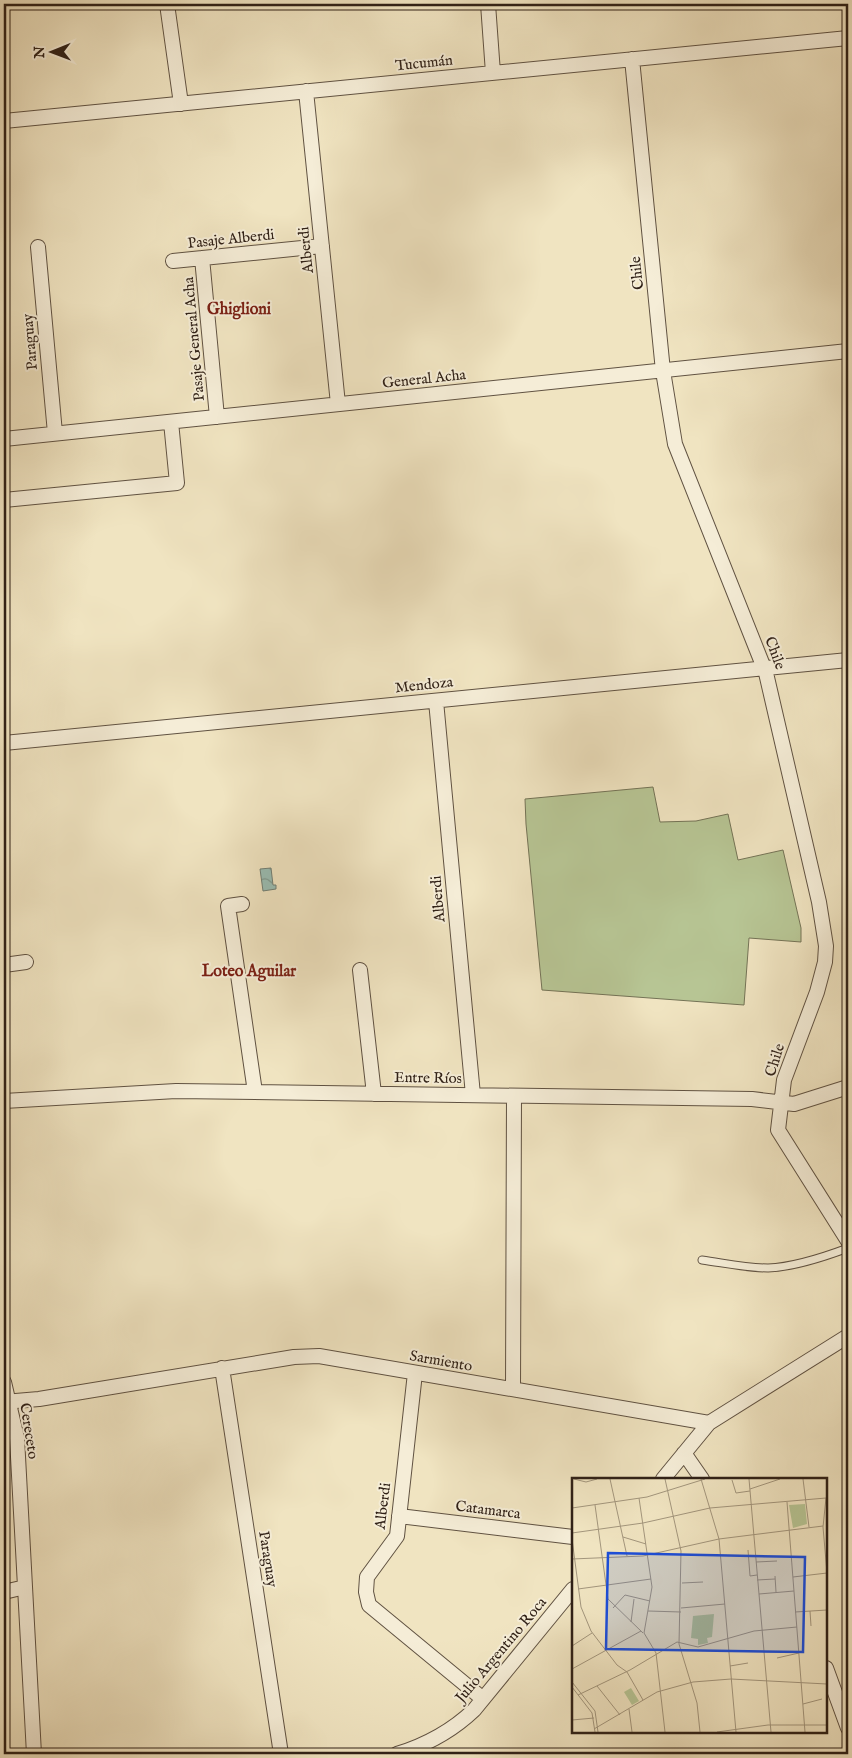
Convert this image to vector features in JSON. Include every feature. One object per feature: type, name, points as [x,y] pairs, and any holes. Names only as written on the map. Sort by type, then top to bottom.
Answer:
[{"type":"street","points":[[167,4],[181,104]]},
{"type":"street","points":[[488,4],[493,73]]},
{"type":"street","name":"Tucumán","points":[[4,121],[848,38]]},
{"type":"street","name":"Chile","points":[[632,59],[663,371],[675,444],[764,668],[819,902],[826,946],[825,962],[820,981],[784,1080],[778,1130],[848,1241]]},
{"type":"street","name":"Alberdi","points":[[306,92],[338,404]]},
{"type":"street","name":"Pasaje Alberdi","points":[[173,261],[322,246]]},
{"type":"street","name":"Paraguay","points":[[38,247],[55,433]]},
{"type":"street","name":"Pasaje General Acha","points":[[202,258],[217,417]]},
{"type":"street","name":"General Acha","points":[[4,438],[848,351]]},
{"type":"street","points":[[4,500],[177,483],[171,422]]},
{"type":"street","name":"Mendoza","points":[[4,743],[848,660]]},
{"type":"street","name":"Alberdi","points":[[436,700],[472,1095]]},
{"type":"street","points":[[242,904],[228,906],[255,1092]]},
{"type":"street","points":[[4,965],[26,962]]},
{"type":"street","points":[[360,970],[374,1094]]},
{"type":"street","name":"Entre Ríos","points":[[4,1101],[176,1091],[752,1098],[794,1104],[848,1087]]},
{"type":"street","points":[[513,1389],[514,1096]]},
{"type":"street","points":[[664,1478],[709,1423],[848,1336]]},
{"type":"street","name":"Sarmiento","points":[[6,1401],[39,1398],[294,1357],[319,1356],[709,1423]]},
{"type":"street","name":"Paraguay","points":[[222,1368],[281,1754]]},
{"type":"street","name":"Alberdi","points":[[415,1373],[397,1536],[367,1577],[366,1592],[368,1605],[483,1700]]},
{"type":"street","name":"Cereceto","points":[[4,1382],[6,1401],[17,1438],[34,1754]]},
{"type":"street","points":[[684,1453],[701,1478]]},
{"type":"street","name":"Catamarca","points":[[399,1516],[572,1537]]},
{"type":"street","points":[[4,1592],[25,1587]]},
{"type":"street","name":"Julio Argentino Roca","points":[[397,1754],[422,1745],[446,1732],[468,1716],[572,1590]]},
{"type":"street","points":[[827,1671],[848,1728]]},
{"type":"lane","points":[[702,1260],[770,1268],[813,1259],[848,1248]]},
{"type":"green space","points":[[653,787],[660,822],[696,821],[728,814],[738,860],[783,850],[801,928],[801,942],[749,938],[744,1005],[542,990],[525,799]]},
{"type":"water","points":[[271,868],[273,885],[276,885],[276,889],[263,891],[260,869]]},
{"type":"district","name":"Ghiglioni","points":[[239,310]]},
{"type":"district","name":"Loteo Aguilar","points":[[249,972]]}]
